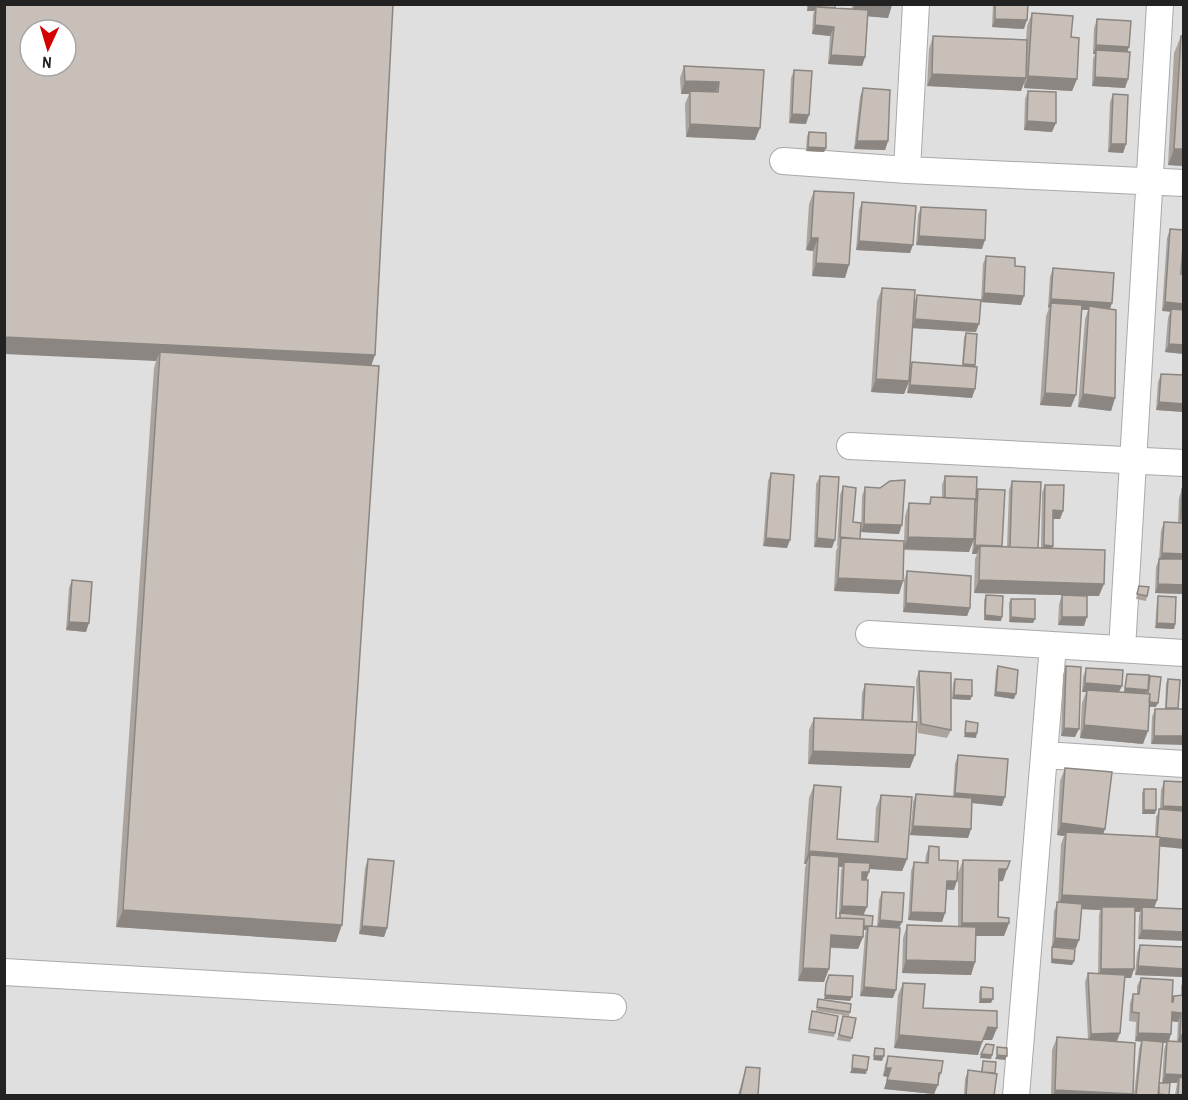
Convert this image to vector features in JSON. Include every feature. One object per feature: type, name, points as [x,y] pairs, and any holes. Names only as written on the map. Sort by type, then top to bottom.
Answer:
[{"type":"street","points":[[908,170],[916,4]]},
{"type":"street","points":[[1122,649],[1161,4]]},
{"type":"street","points":[[783,161],[908,170],[1184,183]]},
{"type":"street","points":[[850,446],[1184,463]]},
{"type":"street","points":[[869,634],[1184,653]]},
{"type":"street","points":[[1016,1095],[1053,645]]},
{"type":"street","points":[[1044,755],[1184,764]]},
{"type":"street","points":[[4,972],[613,1007]]},
{"type":"shaded area","points":[[5,5],[1183,5],[1183,1095],[5,1095]]},
{"type":"building","points":[[4,4],[393,4],[375,355],[4,337]]},
{"type":"building","points":[[809,4],[835,4],[835,8],[808,6]]},
{"type":"building","points":[[995,4],[1028,4],[1027,20],[995,19]]},
{"type":"building","points":[[816,7],[868,10],[865,57],[831,55],[834,27],[815,25]]},
{"type":"building","points":[[1032,13],[1073,16],[1071,37],[1079,38],[1077,79],[1028,76]]},
{"type":"building","points":[[1097,19],[1131,21],[1129,47],[1096,45]]},
{"type":"building","points":[[933,36],[1027,40],[1026,78],[932,74]]},
{"type":"building","points":[[1181,36],[1184,36],[1184,149],[1174,149]]},
{"type":"building","points":[[1096,50],[1130,52],[1128,79],[1095,77]]},
{"type":"building","points":[[684,66],[764,70],[760,128],[690,124],[690,91],[718,92],[719,82],[685,81]]},
{"type":"building","points":[[794,70],[812,71],[809,115],[792,114]]},
{"type":"building","points":[[863,88],[890,90],[888,141],[857,141]]},
{"type":"building","points":[[1028,91],[1056,92],[1056,123],[1027,121]]},
{"type":"building","points":[[1113,94],[1128,95],[1126,144],[1111,144]]},
{"type":"building","points":[[809,132],[826,133],[826,148],[808,147]]},
{"type":"building","points":[[814,191],[854,193],[849,265],[816,263],[818,238],[811,238]]},
{"type":"building","points":[[862,202],[916,206],[913,245],[859,241]]},
{"type":"building","points":[[921,207],[986,210],[985,240],[919,236]]},
{"type":"building","points":[[1170,229],[1184,230],[1181,274],[1184,274],[1184,304],[1165,302]]},
{"type":"building","points":[[986,256],[1015,258],[1015,266],[1025,267],[1024,296],[984,293]]},
{"type":"building","points":[[1053,268],[1114,273],[1112,303],[1051,299]]},
{"type":"building","points":[[882,288],[915,290],[909,381],[876,379]]},
{"type":"building","points":[[917,295],[981,300],[979,324],[915,319]]},
{"type":"building","points":[[1051,303],[1082,305],[1076,395],[1045,393]]},
{"type":"building","points":[[1089,306],[1116,310],[1115,398],[1083,394]]},
{"type":"building","points":[[1171,309],[1184,310],[1184,345],[1169,344]]},
{"type":"building","points":[[966,333],[977,334],[975,365],[963,364]]},
{"type":"building","points":[[160,352],[379,366],[342,925],[123,910]]},
{"type":"building","points":[[912,362],[977,367],[975,389],[910,385]]},
{"type":"building","points":[[1161,374],[1184,375],[1184,404],[1159,402]]},
{"type":"building","points":[[771,473],[794,475],[790,540],[766,538]]},
{"type":"building","points":[[820,476],[839,477],[835,540],[817,538]]},
{"type":"building","points":[[945,476],[977,477],[976,501],[975,499],[945,498]]},
{"type":"building","points":[[905,480],[902,525],[864,524],[865,487],[880,488],[890,481]]},
{"type":"building","points":[[1012,481],[1041,482],[1038,548],[1010,547]]},
{"type":"building","points":[[1045,485],[1064,485],[1063,511],[1053,510],[1053,546],[1044,545]]},
{"type":"building","points":[[843,486],[856,488],[853,522],[861,523],[860,539],[840,537]]},
{"type":"building","points":[[978,489],[1005,490],[1002,546],[975,545]]},
{"type":"building","points":[[1182,489],[1184,489],[1184,520],[1181,519]]},
{"type":"building","points":[[931,497],[975,499],[974,539],[908,537],[909,503],[930,504]]},
{"type":"building","points":[[1164,522],[1184,523],[1184,554],[1162,553]]},
{"type":"building","points":[[841,538],[904,541],[903,581],[838,578]]},
{"type":"building","points":[[980,546],[1105,550],[1104,584],[979,580]]},
{"type":"building","points":[[1159,559],[1184,559],[1184,585],[1158,584]]},
{"type":"building","points":[[907,571],[971,576],[970,608],[906,603]]},
{"type":"building","points":[[72,580],[92,582],[89,623],[69,622]]},
{"type":"building","points":[[1139,586],[1149,587],[1147,596],[1137,594]]},
{"type":"building","points":[[986,595],[1003,596],[1002,617],[985,615]]},
{"type":"building","points":[[1062,595],[1087,596],[1087,617],[1062,617]]},
{"type":"building","points":[[1158,596],[1176,597],[1175,624],[1157,623]]},
{"type":"building","points":[[1011,599],[1035,599],[1035,619],[1011,617]]},
{"type":"building","points":[[998,666],[1018,670],[1016,694],[996,692]]},
{"type":"building","points":[[1066,666],[1081,667],[1079,729],[1064,728]]},
{"type":"building","points":[[1086,668],[1123,670],[1122,686],[1085,683]]},
{"type":"building","points":[[919,671],[951,673],[951,730],[921,724]]},
{"type":"building","points":[[1127,674],[1149,675],[1148,690],[1125,688]]},
{"type":"building","points":[[1150,676],[1161,677],[1158,703],[1149,702]]},
{"type":"building","points":[[955,679],[972,680],[972,696],[954,695]]},
{"type":"building","points":[[1168,679],[1180,680],[1178,708],[1166,708]]},
{"type":"building","points":[[865,684],[914,687],[912,722],[863,720]]},
{"type":"building","points":[[1087,690],[1150,694],[1148,731],[1084,725]]},
{"type":"building","points":[[1155,709],[1184,709],[1184,736],[1154,736]]},
{"type":"building","points":[[814,718],[917,722],[915,755],[813,751]]},
{"type":"building","points":[[966,721],[978,723],[977,733],[965,733]]},
{"type":"building","points":[[958,755],[1008,759],[1005,797],[955,793]]},
{"type":"building","points":[[1065,768],[1112,772],[1105,829],[1061,823]]},
{"type":"building","points":[[1164,781],[1184,782],[1184,807],[1163,806]]},
{"type":"building","points":[[814,785],[841,787],[837,839],[878,842],[881,795],[912,797],[907,859],[809,851]]},
{"type":"building","points":[[1144,789],[1156,789],[1156,810],[1144,810]]},
{"type":"building","points":[[916,794],[972,798],[971,829],[913,826]]},
{"type":"building","points":[[1159,809],[1184,811],[1184,840],[1157,837]]},
{"type":"building","points":[[1066,832],[1160,837],[1157,900],[1062,895]]},
{"type":"building","points":[[929,846],[939,847],[939,860],[958,861],[957,881],[947,881],[945,913],[911,912],[914,862],[928,863]]},
{"type":"building","points":[[810,855],[839,857],[836,918],[864,919],[863,937],[831,935],[829,969],[803,968]]},
{"type":"building","points":[[368,859],[394,861],[387,928],[362,926]]},
{"type":"building","points":[[963,860],[1010,861],[1007,869],[999,869],[998,917],[1009,918],[1009,923],[962,923]]},
{"type":"building","points":[[844,862],[870,863],[869,872],[862,872],[862,880],[868,880],[867,907],[842,906]]},
{"type":"building","points":[[882,892],[904,893],[902,922],[880,920]]},
{"type":"building","points":[[1057,902],[1082,904],[1079,940],[1055,938]]},
{"type":"building","points":[[1102,907],[1135,907],[1134,969],[1101,969]]},
{"type":"building","points":[[1142,907],[1184,909],[1184,932],[1142,930]]},
{"type":"building","points":[[840,913],[873,916],[872,926],[864,926],[864,919],[840,918]]},
{"type":"building","points":[[907,925],[976,927],[975,962],[906,960]]},
{"type":"building","points":[[868,926],[900,928],[896,990],[864,987]]},
{"type":"building","points":[[1140,945],[1184,947],[1184,969],[1138,966]]},
{"type":"building","points":[[1052,947],[1075,949],[1074,961],[1052,959]]},
{"type":"building","points":[[1088,973],[1125,975],[1120,1033],[1091,1034]]},
{"type":"building","points":[[829,975],[853,976],[852,997],[825,995]]},
{"type":"building","points":[[1141,978],[1173,980],[1172,1002],[1174,996],[1184,995],[1184,1035],[1180,1035],[1181,1013],[1172,1012],[1171,1034],[1138,1033],[1139,1013],[1132,1012],[1133,994],[1139,994]]},
{"type":"building","points":[[903,983],[925,984],[923,1008],[997,1011],[997,1028],[988,1027],[982,1042],[899,1035]]},
{"type":"building","points":[[981,987],[993,988],[993,999],[981,999]]},
{"type":"building","points":[[818,999],[851,1004],[850,1012],[817,1007]]},
{"type":"building","points":[[812,1011],[838,1016],[835,1033],[809,1029]]},
{"type":"building","points":[[843,1016],[856,1018],[852,1038],[839,1035]]},
{"type":"building","points":[[1057,1037],[1135,1043],[1133,1094],[1055,1090]]},
{"type":"building","points":[[1142,1040],[1163,1042],[1158,1095],[1136,1095]]},
{"type":"building","points":[[1167,1041],[1184,1042],[1184,1075],[1165,1074]]},
{"type":"building","points":[[986,1044],[994,1045],[992,1055],[981,1054]]},
{"type":"building","points":[[997,1047],[1007,1048],[1007,1056],[997,1055]]},
{"type":"building","points":[[875,1048],[884,1049],[884,1056],[874,1056]]},
{"type":"building","points":[[853,1055],[869,1057],[867,1070],[852,1068]]},
{"type":"building","points":[[888,1056],[943,1061],[938,1085],[887,1080],[891,1068],[886,1068]]},
{"type":"building","points":[[983,1061],[996,1062],[995,1073],[982,1072]]},
{"type":"building","points":[[746,1067],[760,1068],[758,1095],[740,1095]]},
{"type":"building","points":[[968,1070],[997,1074],[994,1095],[966,1095]]},
{"type":"building","points":[[1179,1077],[1184,1078],[1184,1095],[1178,1095]]},
{"type":"building","points":[[1159,1083],[1170,1083],[1169,1095],[1159,1094]]}]
